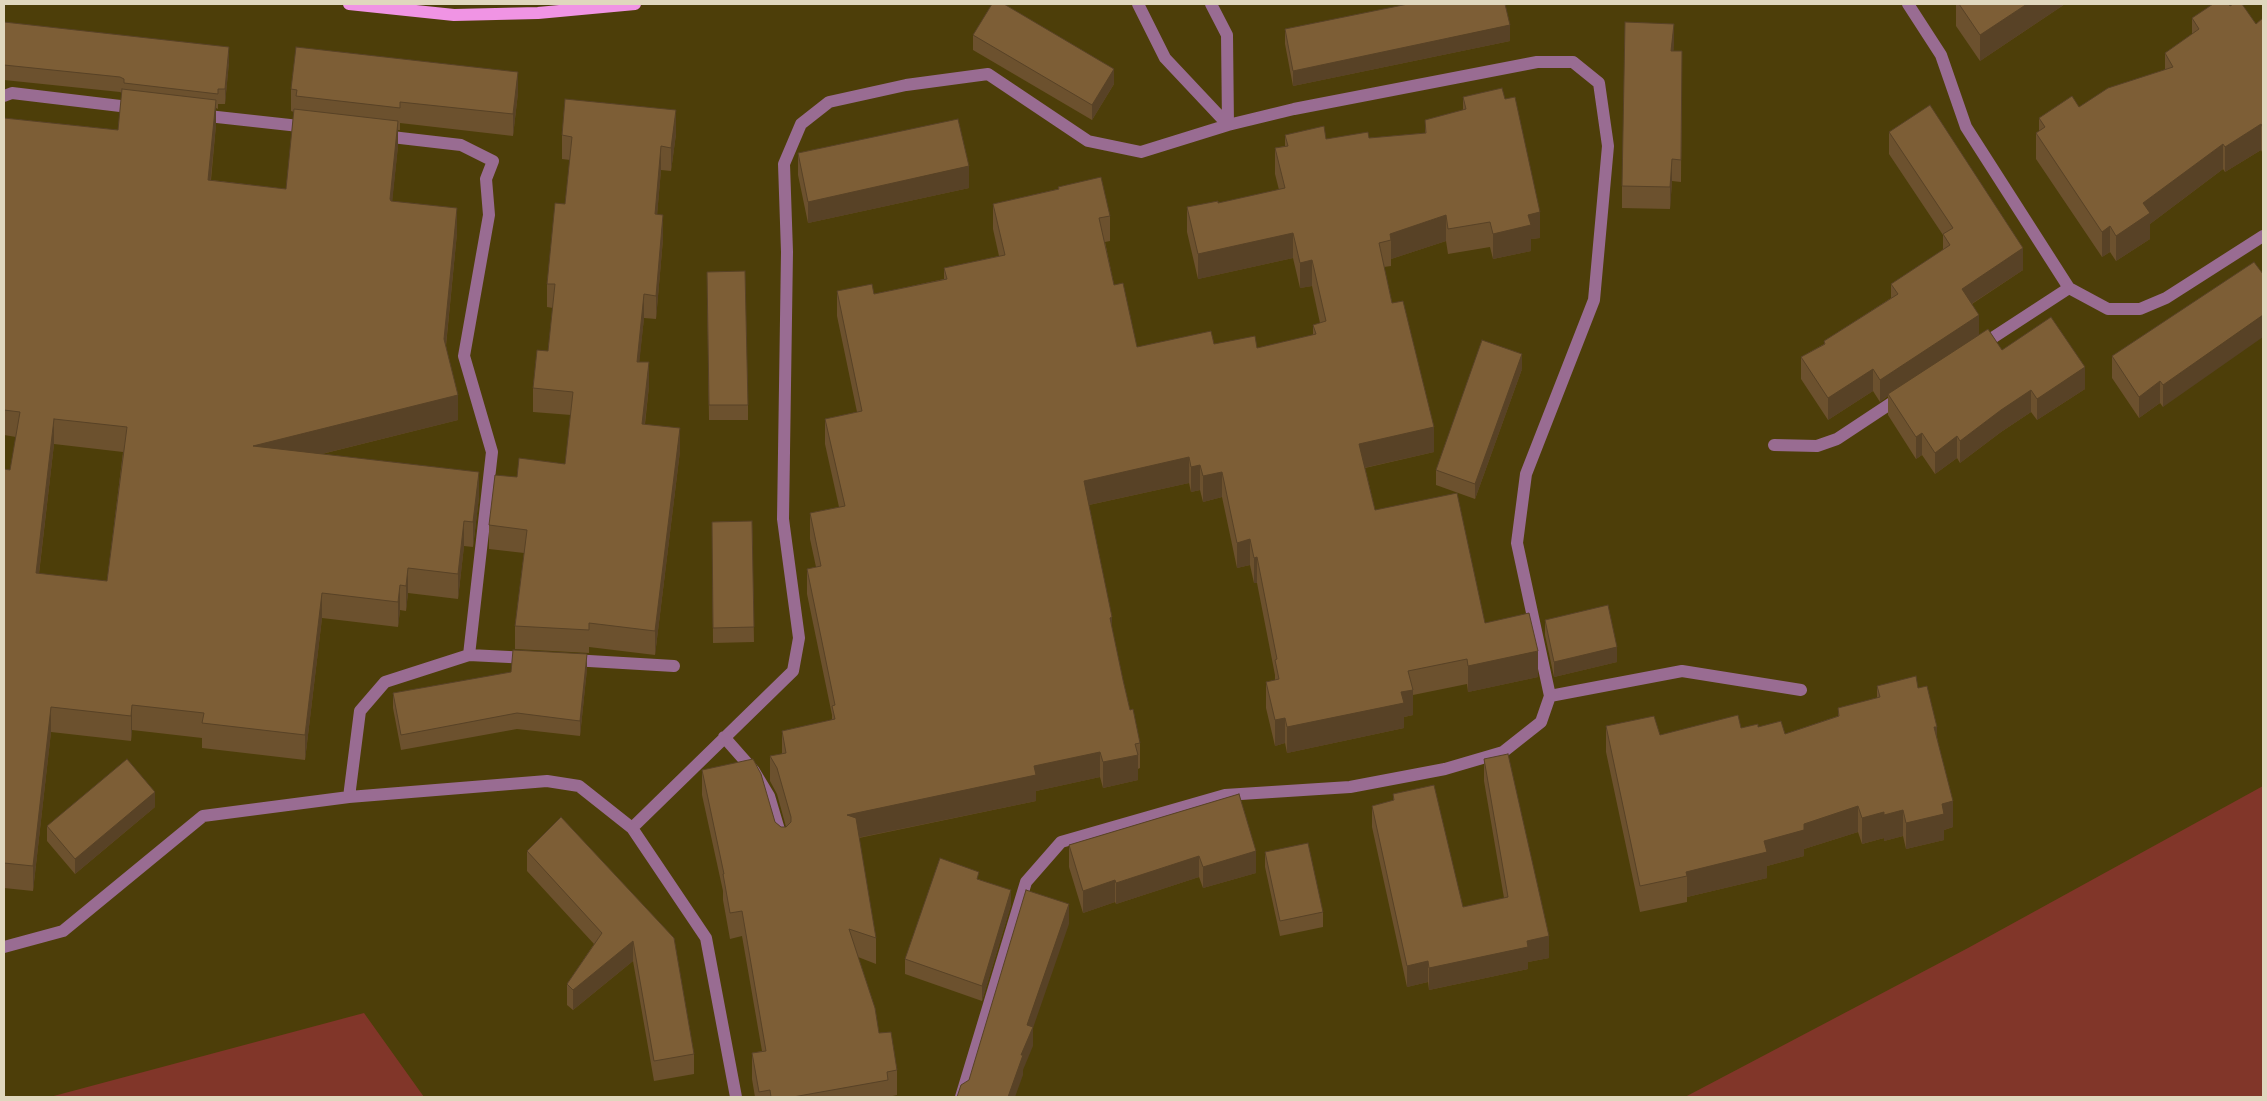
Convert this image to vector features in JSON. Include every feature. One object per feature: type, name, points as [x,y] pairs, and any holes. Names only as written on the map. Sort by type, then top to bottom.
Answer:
[{"type":"main road","points":[[349,4],[454,15],[538,13],[634,4]]},
{"type":"lane","points":[[1138,4],[1165,58],[1228,125]]},
{"type":"lane","points":[[1211,4],[1227,35],[1228,125]]},
{"type":"lane","points":[[1908,4],[1941,55],[1966,127],[2069,288],[2108,308],[2140,309],[2166,298],[2263,236]]},
{"type":"lane","points":[[632,828],[793,671],[799,638],[783,519],[787,252],[784,164],[801,124],[829,102],[906,85],[988,74],[1088,140],[1141,152],[1228,125],[1294,109],[1537,62],[1573,62],[1599,83],[1608,146],[1594,300],[1526,474],[1517,543],[1550,696],[1541,722],[1503,752],[1445,768],[1350,787],[1225,795],[1061,842],[1026,882],[961,1097]]},
{"type":"lane","points":[[4,96],[12,94],[149,109]]},
{"type":"lane","points":[[188,114],[325,129]]},
{"type":"lane","points":[[374,134],[461,144],[493,161],[486,179],[489,215],[464,356],[492,452],[469,655]]},
{"type":"lane","points":[[1969,352],[2069,288]]},
{"type":"lane","points":[[1774,445],[1817,446],[1837,439],[1911,390]]},
{"type":"lane","points":[[349,797],[360,711],[385,682],[469,655],[537,658]]},
{"type":"lane","points":[[557,660],[674,666]]},
{"type":"lane","points":[[1550,696],[1682,671],[1801,690]]},
{"type":"lane","points":[[724,737],[754,771],[769,796],[783,845]]},
{"type":"lane","points":[[4,947],[63,931],[203,816],[349,797],[547,781],[579,786],[632,828],[706,938],[736,1097]]},
{"type":"shaded area","points":[[2263,786],[2263,1097],[1685,1097],[1968,948]]},
{"type":"shaded area","points":[[364,1013],[424,1097],[50,1097]]},
{"type":"building","points":[[992,4],[1004,4],[1114,69],[1092,105],[973,35]]},
{"type":"building","points":[[1408,4],[1505,4],[1510,25],[1293,71],[1285,29]]},
{"type":"building","points":[[1959,4],[2027,4],[1980,35]]},
{"type":"building","points":[[2213,4],[2229,4],[2230,6],[2242,4],[2256,24],[2263,18],[2263,128],[2261,124],[2225,147],[2223,144],[2143,203],[2150,213],[2116,236],[2110,226],[2102,232],[2036,133],[2045,127],[2039,118],[2072,96],[2079,107],[2108,88],[2173,67],[2165,53],[2199,29],[2192,18]]},
{"type":"building","points":[[4,22],[229,47],[225,89],[218,89],[218,94],[124,83],[124,79],[120,77],[4,65]]},
{"type":"building","points":[[1625,22],[1674,24],[1671,51],[1682,51],[1681,160],[1672,159],[1670,187],[1622,186]]},
{"type":"building","points":[[296,47],[518,72],[513,114],[400,102],[400,108],[296,96],[297,90],[291,89]]},
{"type":"building","points":[[1502,88],[1505,99],[1515,97],[1540,212],[1528,215],[1531,225],[1493,234],[1490,222],[1448,229],[1446,215],[1390,234],[1391,240],[1379,243],[1392,303],[1403,301],[1434,427],[1359,444],[1375,510],[1457,493],[1485,623],[1529,613],[1538,651],[1468,666],[1467,659],[1408,671],[1413,690],[1401,692],[1404,703],[1287,727],[1285,718],[1275,720],[1266,682],[1279,679],[1275,660],[1277,659],[1257,557],[1254,558],[1250,539],[1237,543],[1222,472],[1203,476],[1200,465],[1191,467],[1189,457],[1084,481],[1123,680],[1130,710],[1133,709],[1140,743],[1135,744],[1138,755],[1103,762],[1100,752],[1034,766],[1036,775],[847,815],[856,818],[876,938],[849,929],[875,1008],[879,1033],[891,1032],[897,1070],[887,1072],[888,1080],[793,1097],[771,1097],[770,1090],[759,1092],[752,1053],[766,1051],[742,911],[730,913],[724,874],[702,770],[753,759],[761,774],[775,822],[781,827],[786,827],[791,822],[791,817],[777,768],[770,756],[786,753],[782,731],[835,719],[832,706],[835,705],[807,569],[821,566],[810,513],[845,506],[825,419],[862,411],[837,291],[872,284],[874,294],[947,279],[944,268],[1005,255],[993,204],[1101,177],[1110,216],[1099,218],[1114,285],[1123,283],[1137,347],[1211,331],[1214,344],[1255,336],[1257,348],[1316,334],[1313,325],[1326,321],[1312,260],[1300,263],[1293,233],[1198,254],[1187,207],[1218,201],[1218,203],[1285,188],[1275,148],[1288,146],[1285,135],[1324,126],[1326,139],[1368,132],[1369,138],[1426,133],[1425,120],[1466,109],[1463,97]]},
{"type":"building","points":[[122,89],[216,100],[208,180],[286,189],[294,109],[398,121],[391,201],[457,208],[444,339],[458,395],[253,446],[479,472],[473,522],[464,521],[458,574],[408,568],[406,586],[400,585],[398,602],[322,593],[305,735],[202,723],[204,713],[132,705],[131,716],[51,707],[33,866],[4,863],[4,469],[10,470],[20,412],[4,410],[4,118],[118,130]],"holes":[[[54,419],[127,427],[107,581],[36,573]]]},
{"type":"building","points":[[565,99],[676,110],[671,148],[661,146],[655,214],[663,215],[656,296],[644,294],[637,362],[649,362],[642,424],[680,428],[655,631],[589,623],[589,630],[515,626],[527,530],[489,525],[495,475],[517,477],[519,458],[565,464],[573,392],[533,388],[537,350],[548,351],[555,284],[547,284],[555,203],[565,204],[572,137],[562,135]]},
{"type":"building","points":[[1930,105],[2023,248],[1962,289],[1979,315],[1880,380],[1873,369],[1828,398],[1801,357],[1825,344],[1824,341],[1898,294],[1891,284],[1950,245],[1943,234],[1953,228],[1889,132]]},
{"type":"building","points":[[958,119],[969,166],[808,202],[798,153]]},
{"type":"building","points":[[2254,262],[2263,274],[2263,315],[2163,385],[2160,381],[2139,397],[2112,356]]},
{"type":"building","points":[[745,271],[748,405],[709,405],[707,272]]},
{"type":"building","points":[[2051,317],[2085,367],[2037,399],[2031,390],[1960,441],[1957,436],[1935,453],[1922,433],[1916,437],[1888,394],[1988,329],[2002,350]]},
{"type":"building","points":[[1482,340],[1522,354],[1475,484],[1436,470]]},
{"type":"building","points":[[752,521],[754,627],[713,628],[712,522]]},
{"type":"building","points":[[1608,605],[1617,647],[1554,662],[1545,620]]},
{"type":"building","points":[[513,650],[587,654],[580,721],[517,713],[401,735],[393,693],[511,672]]},
{"type":"building","points":[[1916,676],[1918,688],[1927,686],[1937,727],[1934,727],[1953,801],[1942,804],[1944,814],[1906,823],[1903,810],[1884,815],[1884,812],[1862,818],[1858,806],[1804,824],[1804,830],[1764,841],[1767,852],[1686,872],[1687,876],[1640,886],[1606,726],[1654,716],[1660,735],[1738,715],[1741,728],[1758,724],[1758,727],[1781,721],[1785,734],[1839,716],[1838,708],[1880,697],[1877,686]]},
{"type":"building","points":[[1508,754],[1549,936],[1527,941],[1528,947],[1429,968],[1428,961],[1407,966],[1372,806],[1394,800],[1393,794],[1434,785],[1463,907],[1508,897],[1484,759]]},
{"type":"building","points":[[127,759],[155,792],[75,859],[47,826]]},
{"type":"building","points":[[1239,794],[1256,851],[1203,867],[1199,856],[1116,883],[1115,880],[1083,891],[1069,845]]},
{"type":"building","points":[[561,817],[674,938],[694,1054],[654,1061],[633,941],[573,990],[567,984],[602,933],[527,851]]},
{"type":"building","points":[[1308,843],[1323,912],[1280,921],[1265,852]]},
{"type":"building","points":[[940,858],[979,872],[977,879],[1011,890],[982,986],[905,959]]},
{"type":"building","points":[[1026,890],[1069,904],[1027,1025],[1033,1027],[1021,1055],[1023,1055],[1008,1097],[957,1097],[961,1085],[969,1080]]}]
